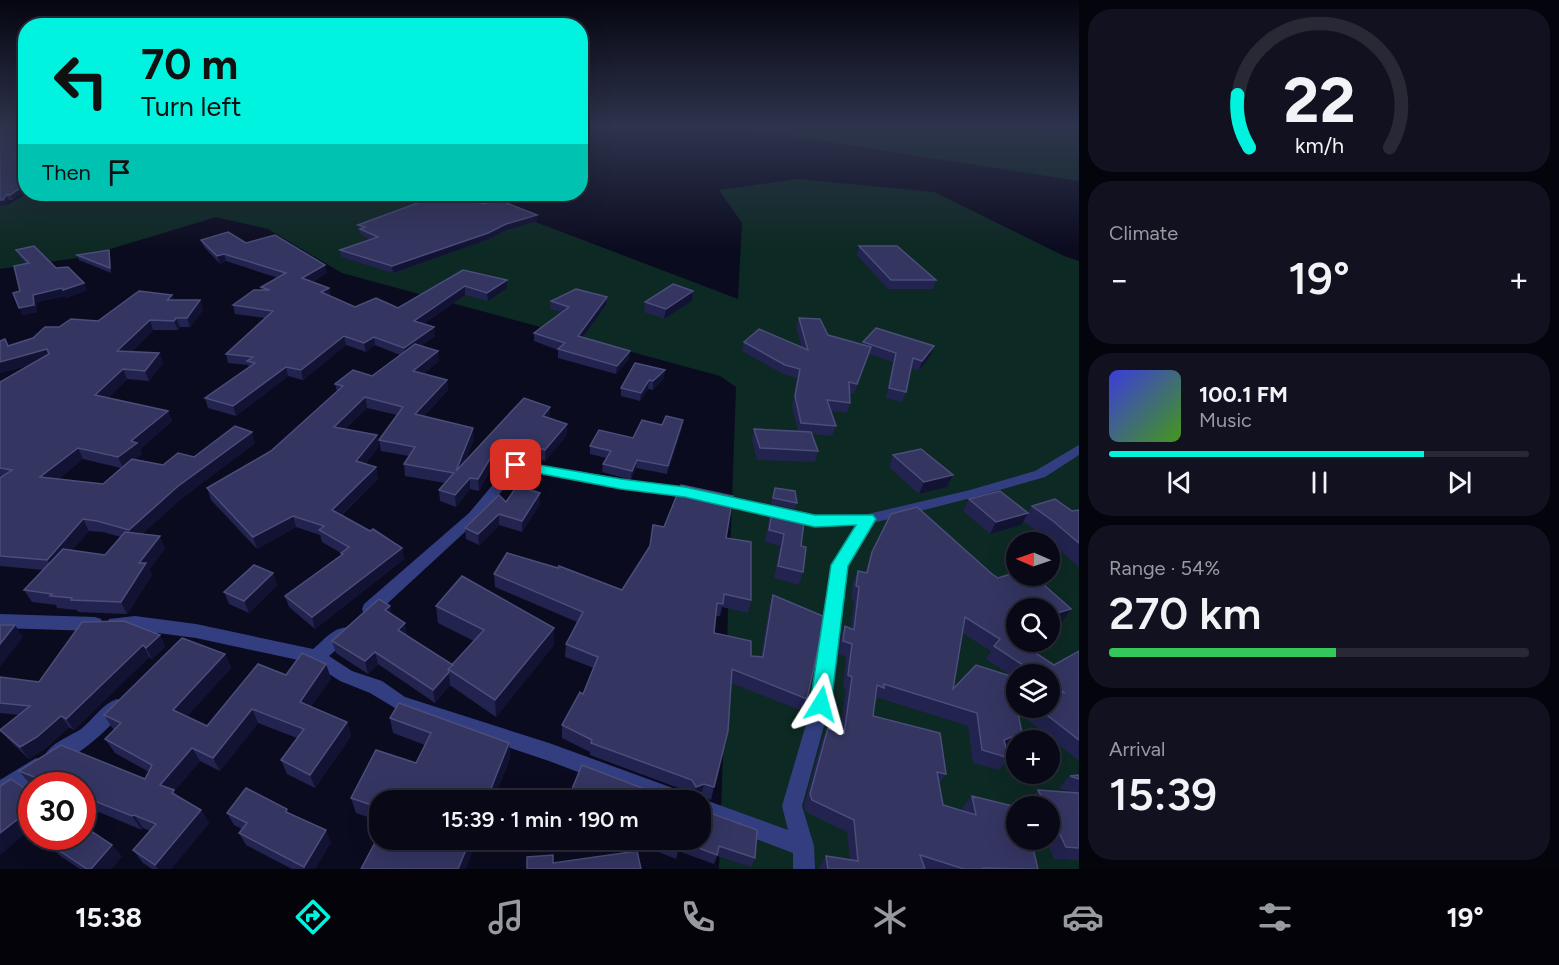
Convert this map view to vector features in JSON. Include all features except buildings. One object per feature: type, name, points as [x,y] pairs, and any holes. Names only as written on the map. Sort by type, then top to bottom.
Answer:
[{"type":"street","points":[[316,657],[474,516],[516,465],[621,484],[685,492],[815,521],[868,519],[971,494],[1040,474],[1079,449]]},
{"type":"street","points":[[804,869],[803,846],[792,806],[821,704],[839,565],[868,519]]},
{"type":"street","points":[[0,621],[66,625],[135,623],[196,631],[316,657],[346,676],[376,687],[400,703],[549,752],[651,790]]},
{"type":"street","points":[[179,646],[196,631]]},
{"type":"street","points":[[0,792],[89,734],[130,694]]},
{"type":"street","points":[[711,812],[803,846]]},
{"type":"green space","points":[[992,168],[1079,168],[1079,181]]},
{"type":"green space","points":[[798,179],[934,192],[1064,256],[1079,261],[1079,869],[719,869],[736,387],[720,376],[342,273],[268,229],[216,217],[84,257],[0,269],[0,206],[18,199],[18,201],[480,201],[738,299],[742,223],[719,190]]},
{"type":"route","points":[[516,465],[621,484],[685,492],[815,521],[868,519],[839,565],[821,704]]}]
